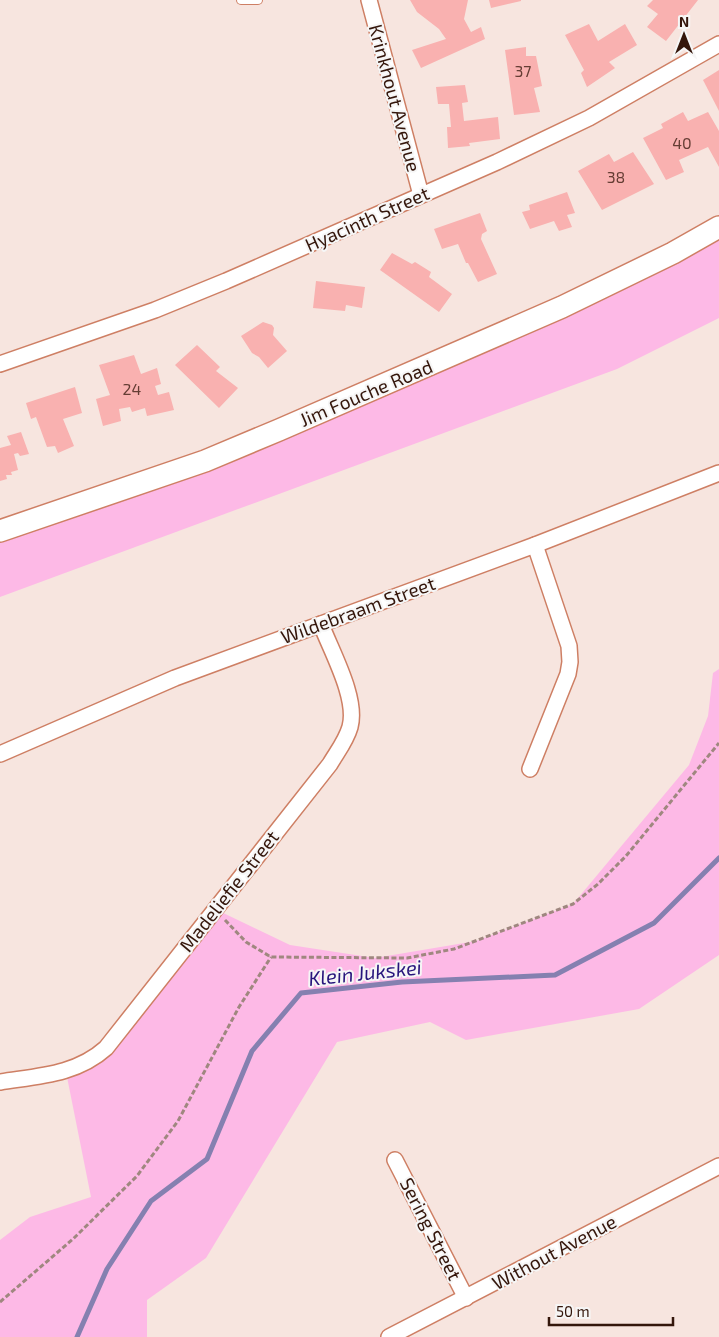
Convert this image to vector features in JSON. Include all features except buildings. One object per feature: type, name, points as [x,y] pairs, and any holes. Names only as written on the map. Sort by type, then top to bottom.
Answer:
[{"type":"street","name":"Krinkhout Avenue","points":[[369,0],[421,195]]},
{"type":"street","name":"Hyacinth Street","points":[[0,364],[173,303],[548,139],[719,44]]},
{"type":"street","name":"Jim Fouche Road","points":[[0,531],[205,461],[279,430],[562,307],[673,253],[719,227]]},
{"type":"street","name":"Wildebraam Street","points":[[0,754],[175,678],[535,545],[719,472]]},
{"type":"street","points":[[530,770],[568,674],[570,662],[568,646],[535,545]]},
{"type":"street","name":"Madeliefie Street","points":[[0,1082],[67,1071],[94,1059],[106,1048],[330,764],[346,738],[351,720],[349,699],[321,624]]},
{"type":"street","name":"Sering Street","points":[[395,1160],[466,1298]]},
{"type":"street","name":"Without Avenue","points":[[389,1337],[719,1166]]},
{"type":"lane","points":[[241,0],[258,0]]},
{"type":"path","points":[[215,908],[246,942],[271,957],[407,958],[454,949],[573,904],[598,884],[626,856],[719,743]]},
{"type":"path","points":[[0,1302],[73,1239],[138,1176],[178,1120],[239,1007],[271,957]]},
{"type":"shaded area","points":[[719,229],[719,318],[617,369],[0,597],[0,534],[137,487]]},
{"type":"shaded area","points":[[719,669],[719,955],[639,1009],[466,1040],[430,1022],[337,1042],[206,1258],[147,1300],[147,1337],[0,1337],[0,1240],[30,1217],[91,1197],[65,1067],[114,1038],[217,910],[290,945],[375,958],[476,941],[573,904],[689,765],[708,716],[713,673]]},
{"type":"waterway","name":"Klein Jukskei","points":[[77,1337],[107,1269],[151,1201],[207,1159],[252,1051],[301,993],[402,982],[555,975],[654,923],[719,858]]}]
